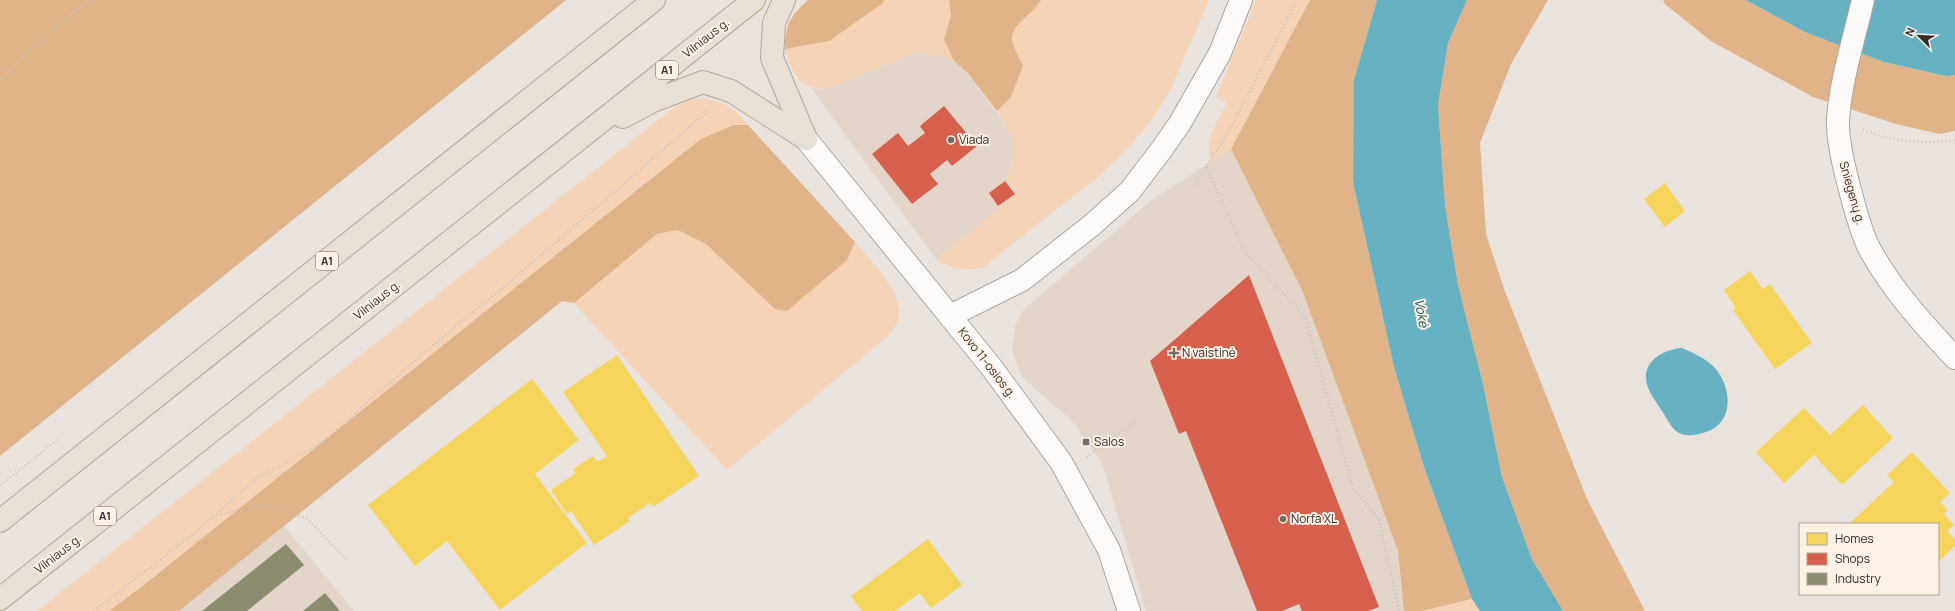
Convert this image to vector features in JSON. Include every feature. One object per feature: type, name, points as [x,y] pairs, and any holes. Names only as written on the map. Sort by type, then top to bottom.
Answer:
[{"type":"highway","name":"A1","points":[[0,521],[654,0]]},
{"type":"highway","name":"Vilniaus g.","points":[[0,599],[754,0]]},
{"type":"highway","points":[[784,0],[774,23],[772,58],[806,139]]},
{"type":"highway","points":[[579,139],[653,101],[703,82],[731,91],[806,139]]},
{"type":"street","points":[[950,316],[1022,280],[1092,225],[1130,191],[1180,123],[1220,53],[1241,0]]},
{"type":"street","name":"Sniegenų g.","points":[[1863,0],[1841,94],[1838,121],[1843,164],[1851,196],[1869,247],[1887,278],[1909,309],[1955,358]]},
{"type":"street","name":"Kovo 11-osios g.","points":[[806,139],[992,368],[1069,475],[1109,550],[1129,611]]},
{"type":"path","points":[[0,80],[29,50],[88,0]]},
{"type":"path","points":[[1194,185],[1229,131],[1297,0]]},
{"type":"path","points":[[94,611],[216,515],[256,479],[320,444],[413,362],[518,275],[731,91]]},
{"type":"path","points":[[1838,121],[1878,135],[1919,143],[1955,140]]},
{"type":"path","points":[[1206,167],[1244,250],[1305,317],[1353,488],[1379,520],[1399,611]]},
{"type":"path","points":[[1069,475],[1098,447],[1138,420]]},
{"type":"path","points":[[216,515],[266,506],[306,518],[346,559]]},
{"type":"shaded area","points":[[0,0],[566,0],[0,456]]},
{"type":"shaded area","points":[[808,0],[884,0],[883,3],[829,41],[785,49],[786,33],[790,22],[797,11]]},
{"type":"shaded area","points":[[884,0],[949,0],[951,15],[944,39],[954,61],[933,54],[912,54],[830,88],[811,87],[804,84],[794,74],[785,49],[808,45],[883,3]]},
{"type":"shaded area","points":[[949,0],[1041,0],[1019,24],[1013,34],[1012,40],[1015,50],[1023,66],[1011,97],[997,111],[968,73],[954,61],[944,39],[951,15]]},
{"type":"shaded area","points":[[1041,0],[1209,0],[1169,93],[1149,123],[1127,149],[1098,177],[982,268],[958,269],[936,259],[1018,193],[1007,178],[1014,159],[1014,143],[1008,128],[997,111],[1011,97],[1023,66],[1015,50],[1012,40],[1013,34],[1019,24]]},
{"type":"shaded area","points":[[1256,0],[1310,0],[1231,149],[1211,162],[1209,154],[1210,139],[1227,103],[1216,97]]},
{"type":"shaded area","points":[[1310,0],[1377,0],[1354,80],[1353,182],[1394,367],[1424,467],[1472,599],[1422,611],[1404,611],[1398,551],[1302,290],[1231,149]]},
{"type":"shaded area","points":[[1467,0],[1548,0],[1511,64],[1480,143],[1486,234],[1504,289],[1587,499],[1645,611],[1563,611],[1532,559],[1502,477],[1483,384],[1458,285],[1445,205],[1438,105],[1448,43]]},
{"type":"shaded area","points":[[1663,0],[1746,0],[1805,32],[1884,62],[1946,76],[1955,75],[1955,131],[1940,134],[1896,124],[1813,97],[1711,41],[1665,4]]},
{"type":"shaded area","points":[[923,52],[939,54],[954,61],[968,73],[1012,134],[1016,152],[1007,178],[1019,193],[936,259],[811,88],[830,88],[912,54]]},
{"type":"shaded area","points":[[703,98],[729,107],[748,125],[734,125],[109,611],[37,611],[671,110],[689,100]]},
{"type":"shaded area","points":[[734,125],[748,125],[855,242],[847,260],[787,311],[775,309],[706,244],[678,230],[657,234],[574,303],[562,301],[179,611],[109,611],[145,584],[701,139]]},
{"type":"shaded area","points":[[1231,149],[1302,290],[1398,551],[1404,611],[1146,611],[1102,463],[1073,422],[1022,377],[1012,351],[1015,326],[1023,310],[1153,199]]},
{"type":"shaded area","points":[[678,230],[706,244],[775,309],[846,260],[855,242],[886,278],[897,300],[899,310],[897,323],[889,335],[727,470],[574,303],[657,234]]},
{"type":"shaded area","points":[[284,526],[354,611],[179,611]]},
{"type":"shaded area","points":[[1472,599],[1480,611],[1422,611]]},
{"type":"water","name":"Vokė","points":[[1377,0],[1467,0],[1448,43],[1438,105],[1445,205],[1458,285],[1483,384],[1502,477],[1532,559],[1563,611],[1480,611],[1472,599],[1424,467],[1394,367],[1353,182],[1354,80]]},
{"type":"water","points":[[1746,0],[1955,0],[1955,75],[1946,76],[1884,62],[1805,32]]},
{"type":"water","points":[[1682,348],[1703,358],[1714,367],[1720,375],[1727,394],[1728,403],[1722,421],[1706,432],[1694,435],[1683,435],[1674,429],[1652,395],[1646,382],[1647,371],[1653,360],[1669,350]]},
{"type":"building: Homes","points":[[1665,183],[1685,211],[1665,227],[1644,199]]},
{"type":"building: Homes","points":[[1750,271],[1763,289],[1770,284],[1812,343],[1775,369],[1733,310],[1736,308],[1724,290]]},
{"type":"building: Homes","points":[[617,355],[699,476],[653,507],[650,503],[628,518],[630,521],[594,545],[571,511],[567,514],[551,490],[576,473],[573,469],[593,456],[597,462],[607,456],[563,392]]},
{"type":"building: Homes","points":[[532,379],[579,440],[535,474],[587,543],[500,610],[447,541],[415,566],[368,505]]},
{"type":"building: Homes","points":[[1863,405],[1893,438],[1842,485],[1814,455],[1784,483],[1756,452],[1804,408],[1830,435]]},
{"type":"building: Homes","points":[[1912,452],[1950,493],[1940,502],[1948,510],[1944,514],[1954,525],[1947,531],[1955,539],[1955,546],[1939,561],[1939,523],[1850,523],[1894,482],[1887,475]]},
{"type":"building: Homes","points":[[928,539],[962,585],[931,608],[920,593],[895,611],[862,611],[851,596]]},
{"type":"building: Shops","points":[[944,106],[977,146],[952,166],[947,160],[930,174],[938,184],[912,204],[872,154],[898,133],[908,146],[925,133],[920,126]]},
{"type":"building: Shops","points":[[1005,181],[1015,194],[998,206],[989,193]]},
{"type":"building: Shops","name":"Norfa XL","points":[[1249,275],[1379,607],[1368,611],[1302,611],[1299,604],[1282,611],[1257,611],[1186,431],[1179,434],[1150,361]]},
{"type":"building: Industry","points":[[286,544],[304,565],[247,611],[202,611]]},
{"type":"building: Industry","points":[[325,593],[340,611],[303,611]]},
{"type":"place","name":"Viada","points":[[951,140]]},
{"type":"place","name":"N vaistinė","points":[[1174,353]]},
{"type":"place","name":"Salos","points":[[1086,442]]},
{"type":"place","name":"Norfa XL","points":[[1283,519]]}]
